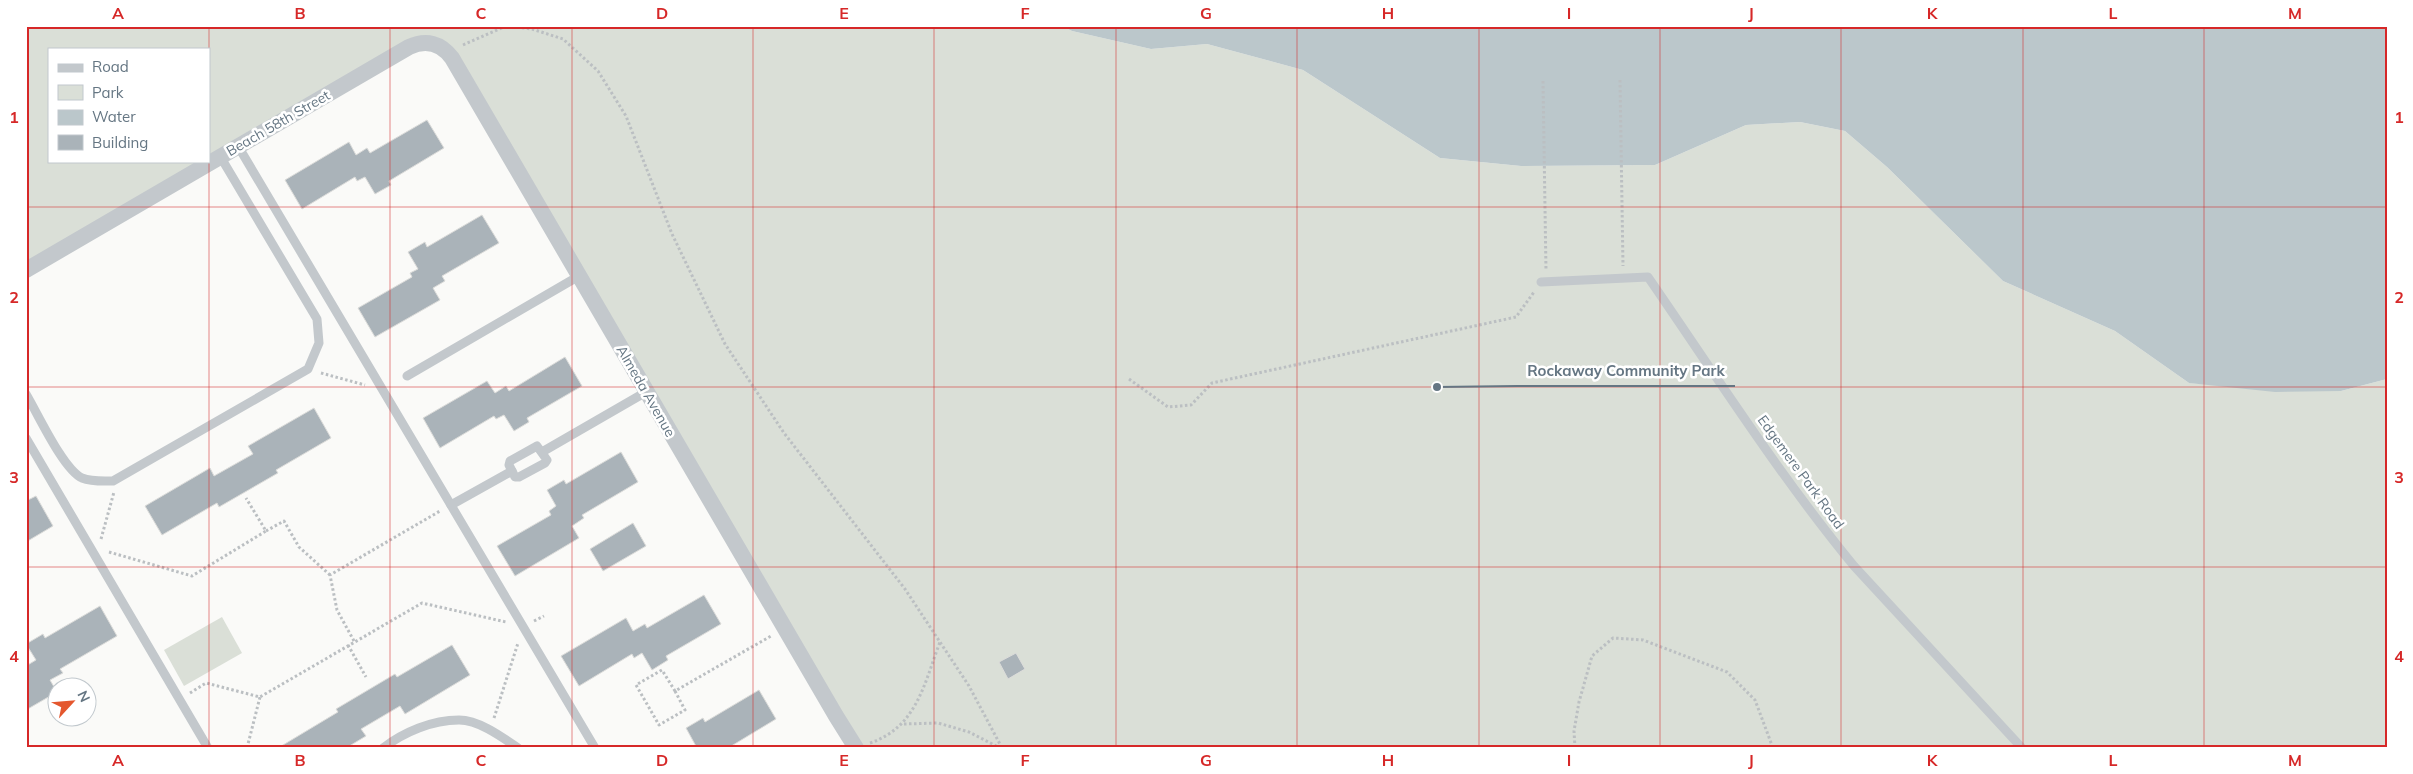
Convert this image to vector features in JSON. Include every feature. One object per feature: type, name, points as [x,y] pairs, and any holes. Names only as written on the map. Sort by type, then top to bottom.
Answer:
[{"type":"street","name":"Beach 58th Street","points":[[210,162],[409,46],[428,42],[442,47],[448,52]]},
{"type":"street","name":"Almeda Avenue","points":[[448,52],[784,629],[856,748]]},
{"type":"street","name":"Beach 58th Street","points":[[26,270],[210,162]]},
{"type":"lane","points":[[238,146],[594,748]]},
{"type":"lane","points":[[26,394],[69,468],[82,478],[93,481],[113,482],[308,369],[318,343],[317,319],[220,156]]},
{"type":"lane","points":[[408,376],[579,276]]},
{"type":"lane","name":"Edgemere Park Road","points":[[1544,282],[1648,277],[1781,470],[1829,536],[1854,566],[2022,748]]},
{"type":"lane","points":[[542,452],[646,392]]},
{"type":"lane","points":[[26,438],[208,748]]},
{"type":"lane","points":[[536,446],[542,452],[547,460],[545,463],[519,477],[515,477],[509,465],[510,462],[536,446]]},
{"type":"lane","points":[[451,505],[512,471]]},
{"type":"lane","points":[[383,748],[411,731],[434,723],[460,720],[490,731],[518,748]]},
{"type":"path","points":[[448,52],[507,26],[532,29],[563,39],[598,71],[626,116],[672,234],[725,344],[784,433],[834,500],[876,549],[940,641],[969,686],[1001,748]]},
{"type":"path","points":[[1620,80],[1623,278]]},
{"type":"path","points":[[1130,380],[1168,407],[1191,405],[1212,383],[1516,317],[1544,282],[1543,81]]},
{"type":"path","points":[[308,369],[369,386],[379,382]]},
{"type":"path","points":[[93,552],[102,538],[114,497],[113,482]]},
{"type":"path","points":[[246,498],[266,531]]},
{"type":"path","points":[[330,575],[451,505]]},
{"type":"path","points":[[93,552],[108,552],[192,576],[284,521],[299,547],[330,575],[336,610],[354,641]]},
{"type":"path","points":[[248,748],[260,698],[354,641],[422,603],[524,627],[490,731]]},
{"type":"path","points":[[675,691],[784,629]]},
{"type":"path","points":[[1575,748],[1574,731],[1579,702],[1592,656],[1613,638],[1643,640],[1728,672],[1755,700],[1773,748]]},
{"type":"path","points":[[856,748],[874,741],[903,724],[921,694],[940,641]]},
{"type":"path","points":[[348,645],[366,677]]},
{"type":"path","points":[[662,670],[675,691],[686,710],[659,725],[636,685],[662,670]]},
{"type":"path","points":[[179,699],[206,683],[260,698]]},
{"type":"path","points":[[903,724],[938,724],[969,732],[1001,748]]},
{"type":"green space","points":[[26,26],[1062,26],[1072,31],[1151,49],[1207,44],[1303,70],[1440,158],[1521,166],[1655,165],[1746,125],[1800,122],[1845,131],[1887,167],[2003,281],[2115,331],[2189,383],[2341,391],[2387,379],[2387,748],[856,748],[452,58],[428,43],[26,270]]},
{"type":"green space","points":[[222,617],[242,653],[184,686],[164,650]]},
{"type":"water","points":[[1062,26],[2387,26],[2387,379],[2341,391],[2275,392],[2189,383],[2115,331],[2003,281],[1887,167],[1845,131],[1800,122],[1746,125],[1655,165],[1521,166],[1440,158],[1303,70],[1207,44],[1151,49],[1072,31]]},
{"type":"building","points":[[427,120],[444,148],[389,181],[391,185],[375,194],[365,177],[357,181],[355,177],[302,209],[285,180],[349,142],[356,155],[367,148],[370,153]]},
{"type":"building","points":[[482,215],[499,243],[442,276],[445,281],[433,288],[440,300],[375,337],[358,308],[412,277],[410,273],[418,269],[408,252],[425,242],[427,247]]},
{"type":"building","points":[[565,357],[582,386],[527,418],[529,422],[514,431],[504,415],[496,419],[494,416],[440,448],[423,418],[487,381],[495,393],[506,386],[509,391]]},
{"type":"building","points":[[314,408],[331,438],[276,470],[278,473],[219,507],[217,503],[162,535],[145,506],[210,468],[214,476],[253,454],[248,446]]},
{"type":"building","points":[[621,452],[638,482],[582,515],[584,518],[572,526],[579,538],[515,576],[497,546],[551,515],[549,511],[556,506],[547,490],[564,480],[566,484]]},
{"type":"building","points":[[36,496],[53,526],[26,542],[26,501]]},
{"type":"building","points":[[633,523],[646,546],[603,571],[590,549]]},
{"type":"building","points":[[704,595],[721,624],[666,656],[668,660],[652,670],[642,653],[634,658],[632,654],[579,686],[561,656],[626,618],[633,631],[645,624],[647,628]]},
{"type":"building","points":[[100,606],[117,636],[60,669],[63,673],[57,676],[48,676],[48,697],[26,710],[26,666],[36,660],[26,644],[43,634],[45,638]]},
{"type":"building","points":[[452,645],[470,675],[405,714],[400,706],[361,729],[366,736],[346,748],[278,748],[338,712],[336,709],[395,674],[397,677]]},
{"type":"building","points":[[1016,653],[1025,669],[1008,679],[999,662]]},
{"type":"building","points":[[759,690],[776,719],[728,748],[697,748],[686,728],[703,718],[705,722]]},
{"type":"place","name":"Rockaway Community Park","points":[[1437,387]]}]
